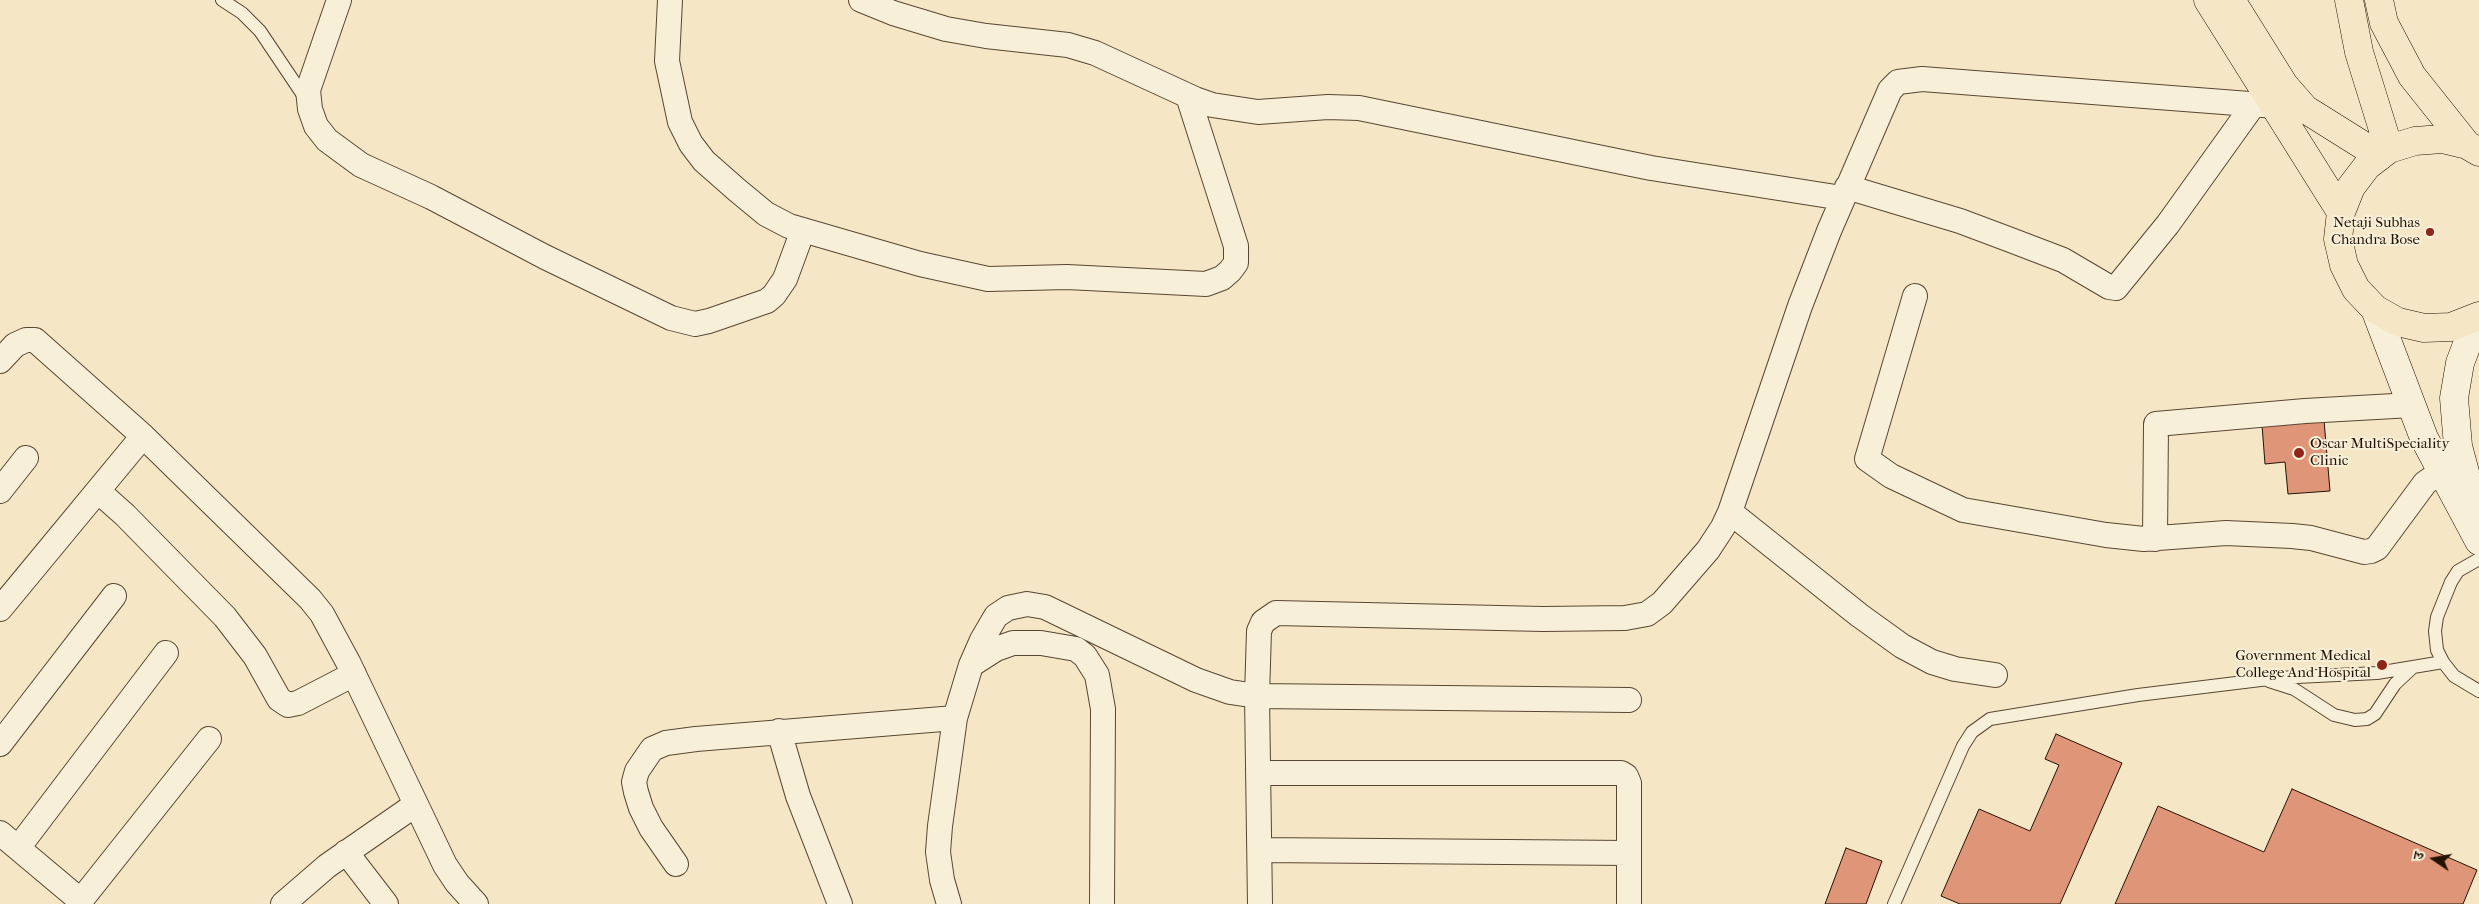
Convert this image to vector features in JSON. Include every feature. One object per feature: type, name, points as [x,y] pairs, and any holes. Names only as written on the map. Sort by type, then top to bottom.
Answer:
[{"type":"main road","points":[[2208,0],[2263,105],[2341,212]]},
{"type":"main road","points":[[2231,0],[2284,86],[2305,109],[2385,153]]},
{"type":"main road","points":[[2349,0],[2359,52],[2385,153]]},
{"type":"main road","points":[[2378,0],[2384,23],[2412,76],[2473,148]]},
{"type":"main road","points":[[2473,148],[2442,139],[2415,141],[2385,153],[2367,166],[2351,187],[2341,212],[2338,239],[2344,266],[2356,289],[2375,309],[2398,322],[2424,328],[2451,327],[2478,317]]},
{"type":"main road","points":[[2375,309],[2424,438],[2479,541]]},
{"type":"main road","points":[[2478,317],[2460,363],[2454,398],[2458,446],[2466,476],[2479,502]]},
{"type":"street","points":[[339,0],[312,76],[308,90],[308,103],[316,126],[327,140],[361,165],[431,197],[670,318],[695,324],[767,301],[781,288],[803,230]]},
{"type":"street","points":[[670,0],[667,62],[680,122],[691,144],[704,160],[766,214],[789,226],[920,264],[988,279],[1067,277],[1206,284],[1222,278],[1230,271],[1236,263],[1236,246],[1188,96]]},
{"type":"street","points":[[861,0],[893,13],[946,29],[1068,45],[1095,53],[1188,96],[1212,104],[1258,112],[1328,107],[1359,108],[1651,168],[1845,193],[1960,221],[2063,260],[2109,288],[2116,288],[2263,105]]},
{"type":"street","points":[[1260,904],[1257,696],[1259,631],[1263,622],[1276,614],[1568,620],[1625,618],[1647,614],[1662,603],[1679,586],[1708,550],[1730,512],[1800,306],[1845,193],[1890,90],[1898,82],[1911,79],[2305,109]]},
{"type":"street","points":[[1915,296],[1867,459],[1891,476],[1963,510],[2106,536],[2155,539],[2226,533],[2284,535],[2311,538],[2364,552],[2377,548],[2425,483],[2442,471]]},
{"type":"street","points":[[0,361],[15,345],[26,340],[35,340],[143,436],[310,599],[322,614],[354,674],[445,865],[457,883],[476,904]]},
{"type":"street","points":[[2155,539],[2156,424],[2305,411],[2412,405]]},
{"type":"street","points":[[0,608],[143,436]]},
{"type":"street","points":[[0,491],[26,458]]},
{"type":"street","points":[[98,491],[126,515],[225,617],[255,656],[279,699],[288,705],[298,703],[354,674]]},
{"type":"street","points":[[1730,512],[1859,615],[1902,646],[1932,662],[1955,669],[1995,675]]},
{"type":"street","points":[[0,744],[114,596]]},
{"type":"street","points":[[949,904],[942,880],[938,852],[955,718],[971,665],[982,640],[996,616],[1008,608],[1027,604],[1045,608],[1212,687],[1257,696],[1629,700]]},
{"type":"street","points":[[971,665],[996,649],[1013,643],[1041,643],[1076,649],[1085,656],[1097,675],[1103,709],[1102,904]]},
{"type":"street","points":[[18,848],[166,653]]},
{"type":"street","points":[[676,864],[651,828],[641,808],[634,782],[644,758],[652,749],[666,743],[780,731],[955,718]]},
{"type":"street","points":[[780,731],[798,796],[840,904]]},
{"type":"street","points":[[0,833],[80,902],[209,739]]},
{"type":"street","points":[[1258,773],[1616,772],[1626,776],[1629,783],[1629,904]]},
{"type":"street","points":[[283,904],[346,852],[415,805]]},
{"type":"street","points":[[1260,850],[1629,854]]},
{"type":"street","points":[[346,852],[386,904]]},
{"type":"lane","points":[[222,0],[242,13],[260,31],[308,103]]},
{"type":"lane","points":[[2479,560],[2458,572],[2437,617],[2436,641],[2443,662],[2454,676],[2479,691]]},
{"type":"lane","points":[[1894,904],[1963,746],[1980,725],[2002,716],[2138,694],[2264,680],[2411,669],[2443,662]]},
{"type":"lane","points":[[2264,680],[2294,689],[2334,715],[2355,720],[2367,718],[2375,714],[2395,684],[2411,669]]},
{"type":"building","points":[[2324,420],[2330,491],[2288,494],[2285,462],[2265,464],[2262,425]]},
{"type":"building","points":[[2056,734],[2122,763],[2060,904],[1960,904],[1941,896],[1979,809],[2030,831],[2059,765],[2045,759]]},
{"type":"building","points":[[2292,789],[2477,870],[2463,904],[2115,904],[2158,806],[2264,852]]},
{"type":"building","points":[[1846,848],[1882,861],[1866,904],[1825,904]]},
{"type":"place","name":"Netaji Subhas Chandra Bose","points":[[2430,232]]},
{"type":"place","name":"Oscar MultiSpeciality Clinic","points":[[2299,453]]},
{"type":"place","name":"Government Medical College And Hospital","points":[[2382,665]]}]
